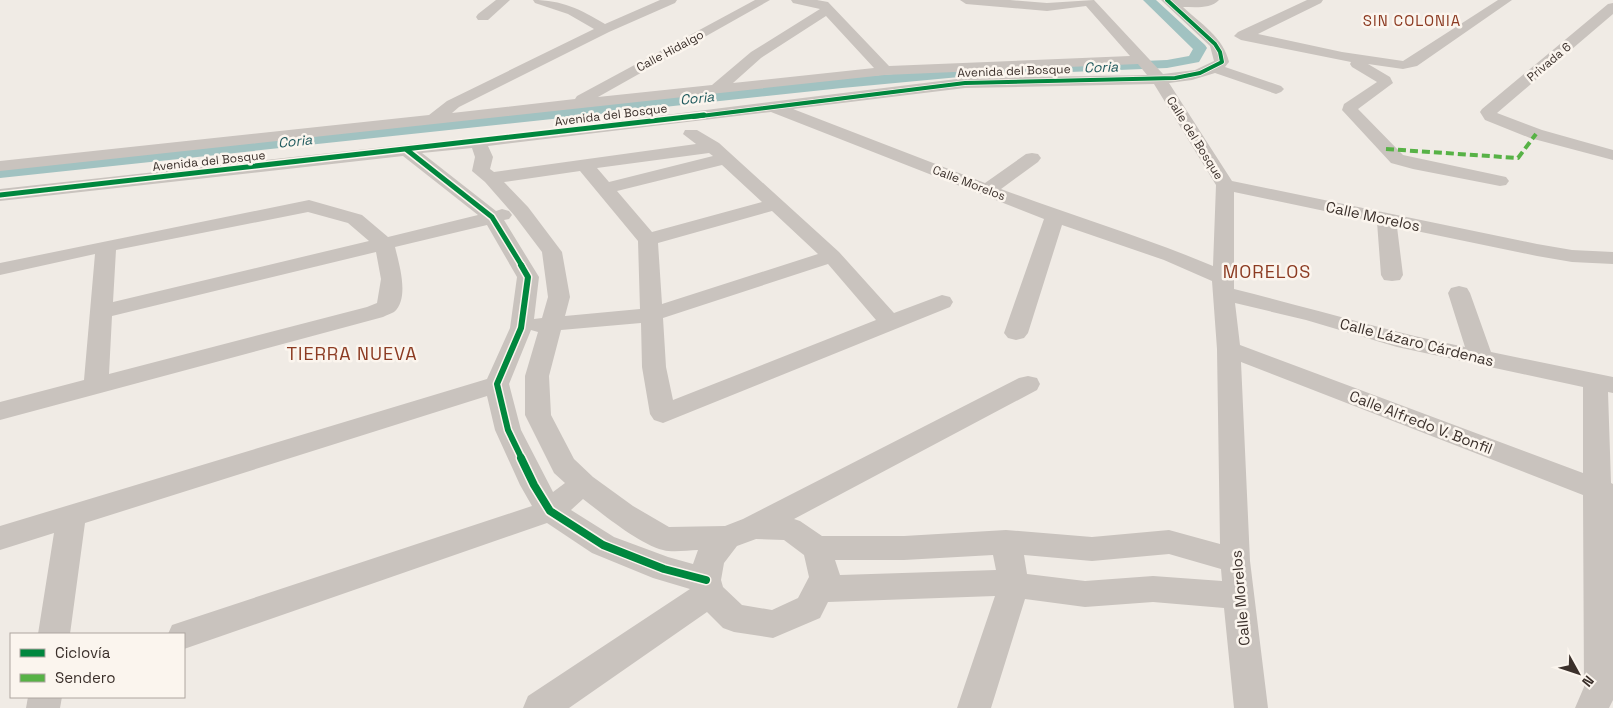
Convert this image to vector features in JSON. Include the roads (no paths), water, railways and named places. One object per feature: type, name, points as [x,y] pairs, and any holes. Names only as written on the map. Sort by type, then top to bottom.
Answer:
[{"type":"street","points":[[483,17],[504,0]]},
{"type":"street","points":[[539,0],[574,11],[604,29]]},
{"type":"street","points":[[433,119],[453,104],[604,29],[671,0]]},
{"type":"street","name":"Calle Hidalgo","points":[[578,104],[590,95],[764,0]]},
{"type":"street","points":[[797,0],[823,5],[826,11],[886,70]]},
{"type":"street","points":[[966,0],[1047,7],[1088,1]]},
{"type":"street","points":[[1170,2],[1206,3],[1213,0]]},
{"type":"street","points":[[1215,44],[1243,35],[1317,0]]},
{"type":"street","points":[[1243,35],[1342,56],[1402,64],[1412,63],[1506,0]]},
{"type":"street","name":"Calle del Bosque","points":[[1088,1],[1149,68],[1225,186]]},
{"type":"street","points":[[1170,2],[1215,44],[1218,65],[1276,89]]},
{"type":"street","name":"Privada 6","points":[[1613,7],[1607,20],[1488,112],[1490,117],[1536,134],[1613,155]]},
{"type":"street","points":[[718,88],[756,55],[826,11]]},
{"type":"street","points":[[756,55],[801,80]]},
{"type":"street","points":[[1342,56],[1385,80],[1385,82],[1350,108],[1350,110],[1397,158],[1413,164],[1500,181]]},
{"type":"street","points":[[1382,77],[1402,64]]},
{"type":"street","name":"Avenida del Bosque","points":[[0,195],[412,154],[965,83],[1149,68],[1180,78],[1218,65]]},
{"type":"street","points":[[0,166],[886,70],[1149,68]]},
{"type":"street","name":"Calle Morelos","points":[[772,107],[1055,216],[1171,256],[1223,285]]},
{"type":"street","points":[[691,134],[719,153],[832,256],[890,323]]},
{"type":"street","points":[[480,146],[484,157],[481,171],[491,178],[521,211],[552,252],[559,297],[537,376],[538,415],[564,466],[583,484],[623,514],[664,539],[790,528],[817,548],[904,548],[1006,542],[1092,549],[1169,542],[1235,561]]},
{"type":"street","points":[[491,178],[586,165],[719,153]]},
{"type":"street","points":[[605,188],[719,153]]},
{"type":"street","points":[[412,154],[492,217],[528,277],[522,328],[497,384],[508,430],[534,485],[550,511],[603,545],[707,587],[734,618],[773,624],[809,608],[825,578],[817,548]]},
{"type":"street","points":[[987,190],[1032,158]]},
{"type":"street","points":[[586,165],[648,240],[650,315],[654,367],[663,414],[942,302]]},
{"type":"street","name":"Calle Morelos","points":[[1251,708],[1235,561],[1229,349],[1223,285],[1225,186],[1563,255],[1613,258]]},
{"type":"street","points":[[648,240],[775,204]]},
{"type":"street","points":[[0,269],[309,206],[355,219],[384,244],[392,279],[390,299],[386,307],[366,314],[0,411]]},
{"type":"street","points":[[101,312],[521,211]]},
{"type":"street","points":[[1016,333],[1055,216]]},
{"type":"street","points":[[1386,219],[1392,275]]},
{"type":"street","points":[[96,385],[106,246]]},
{"type":"street","points":[[522,328],[552,323],[650,315],[832,256]]},
{"type":"street","name":"Calle Lázaro Cárdenas","points":[[1223,285],[1397,340],[1604,384]]},
{"type":"street","points":[[1459,293],[1481,358]]},
{"type":"street","name":"Calle Alfredo V. Bonfil","points":[[1229,349],[1606,492]]},
{"type":"street","points":[[0,538],[497,384]]},
{"type":"street","points":[[540,708],[707,587],[709,560],[740,533],[1028,384]]},
{"type":"street","points":[[1602,698],[1606,492],[1604,384]]},
{"type":"street","points":[[185,635],[550,511],[583,484]]},
{"type":"street","points":[[54,633],[71,517]]},
{"type":"street","points":[[974,708],[1014,585],[1006,542]]},
{"type":"street","points":[[819,589],[998,583],[1086,594],[1154,590],[1239,596]]},
{"type":"waterway","name":"Coria","points":[[0,173],[842,83],[970,72],[1167,64],[1194,59],[1200,48],[1149,0]]},
{"type":"district","name":"SIN COLONIA","points":[[1412,20]]},
{"type":"district","name":"MORELOS","points":[[1267,271]]},
{"type":"district","name":"TIERRA NUEVA","points":[[352,353]]}]
